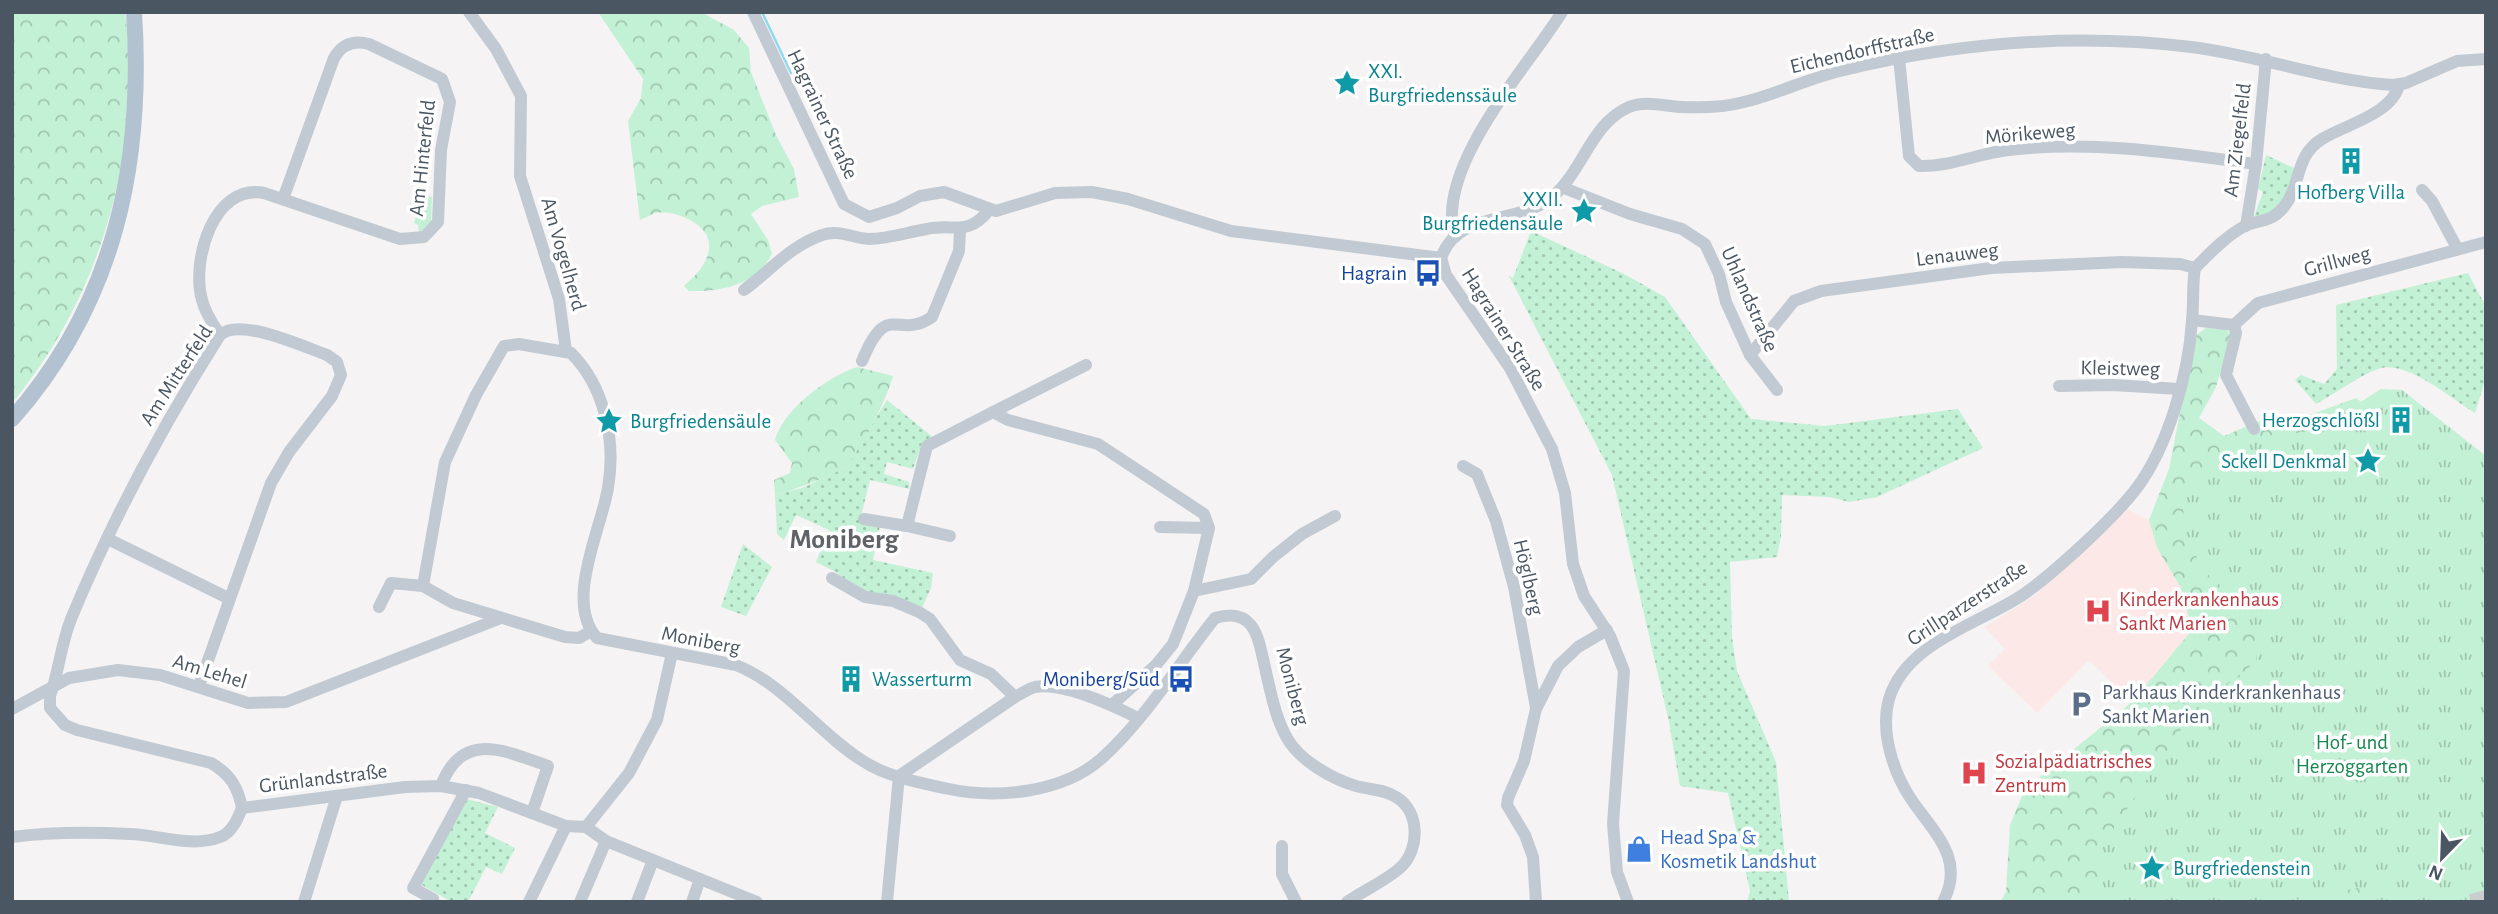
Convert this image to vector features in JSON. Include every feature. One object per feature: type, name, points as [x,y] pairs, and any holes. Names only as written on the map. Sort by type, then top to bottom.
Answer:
[{"type":"main road","points":[[12,419],[53,366],[72,333],[107,259],[118,227],[136,117],[134,12]]},
{"type":"street","name":"Am Vogelherd","points":[[469,12],[503,60],[521,96],[520,176],[559,299],[566,351]]},
{"type":"street","name":"Hagrainer Straße","points":[[753,12],[844,204],[869,217],[877,216],[920,196],[944,192],[989,210],[1004,210],[1055,193],[1092,192],[1128,199],[1231,231],[1441,258],[1446,275],[1510,368],[1552,449],[1566,493],[1573,564],[1584,596],[1606,630],[1624,671],[1613,824],[1617,872],[1628,902]]},
{"type":"street","points":[[1441,258],[1454,234],[1451,219],[1454,195],[1477,138],[1562,12]]},
{"type":"street","name":"Eichendorffstraße","points":[[1454,234],[1478,223],[1533,209],[1564,188],[1609,121],[1630,106],[1642,104],[1704,107],[1743,103],[1815,77],[1899,58],[2000,44],[2123,41],[2200,48],[2373,83],[2399,85]]},
{"type":"street","name":"Am Hinterfeld","points":[[220,335],[202,301],[199,269],[203,245],[218,214],[238,195],[254,191],[400,239],[424,237],[434,229],[440,213],[441,150],[450,102],[442,79],[369,44],[356,42],[344,46],[334,58],[283,199]]},
{"type":"street","name":"Mörikeweg","points":[[1899,58],[1909,156],[1919,166],[2008,150],[2055,147],[2158,151],[2256,164]]},
{"type":"street","points":[[2195,268],[2246,226],[2263,223],[2284,207],[2300,162],[2309,149],[2390,102],[2399,85],[2445,64],[2486,59]]},
{"type":"street","name":"Am Ziegelfeld","points":[[2246,226],[2256,164],[2266,60]]},
{"type":"street","name":"Uhlandstraße","points":[[1564,188],[1696,236],[1710,251],[1726,302],[1751,355],[1777,390]]},
{"type":"street","points":[[2422,190],[2432,201],[2457,248]]},
{"type":"street","name":"Hagrainer Straße","points":[[960,230],[983,218],[989,210]]},
{"type":"street","points":[[744,290],[781,257],[802,243],[825,233],[855,234],[867,239],[928,228],[960,230],[959,251],[932,317],[924,323],[890,325],[878,330],[862,361]]},
{"type":"street","name":"Grillweg","points":[[2234,325],[2258,303],[2486,242]]},
{"type":"street","name":"Lenauweg","points":[[1751,355],[1794,301],[1821,291],[1991,268],[2147,262],[2195,268]]},
{"type":"street","name":"Grillparzerstraße","points":[[1943,902],[1950,886],[1950,857],[1938,832],[1898,778],[1890,749],[1887,719],[1893,690],[1920,654],[2025,593],[2111,517],[2136,489],[2167,431],[2179,389],[2192,320],[2190,299],[2195,268]]},
{"type":"street","points":[[2192,320],[2234,325],[2236,333],[2227,375],[2254,429]]},
{"type":"street","name":"Am Mitterfeld","points":[[54,684],[71,620],[173,409],[220,335],[226,329],[245,328],[332,358],[341,375],[332,396],[289,452],[271,483],[199,686]]},
{"type":"street","points":[[379,607],[391,583],[423,586],[453,603],[565,637],[579,638],[591,631],[585,622],[586,573],[608,490],[610,457],[602,401],[586,370],[566,351],[519,344],[504,346],[496,357],[445,462],[423,586]]},
{"type":"street","points":[[907,526],[927,446],[1086,365]]},
{"type":"street","name":"Kleistweg","points":[[2059,386],[2113,385],[2179,389]]},
{"type":"street","points":[[993,412],[1008,420],[1098,444],[1204,514],[1209,528],[1194,591],[1173,644],[1156,665],[1112,705]]},
{"type":"street","name":"Höglberg","points":[[1463,466],[1478,474],[1496,522],[1514,587],[1536,709]]},
{"type":"street","points":[[1194,591],[1251,579],[1302,534],[1335,516]]},
{"type":"street","points":[[864,519],[950,536]]},
{"type":"street","points":[[1160,527],[1209,528]]},
{"type":"street","points":[[108,539],[228,598]]},
{"type":"street","points":[[832,578],[865,597],[893,601],[930,619],[960,660],[992,674],[1015,697]]},
{"type":"street","name":"Moniberg","points":[[591,631],[597,638],[608,641],[736,665],[757,673],[842,747],[866,763],[899,776],[976,794],[1043,787],[1099,761],[1138,718],[1214,618],[1227,614],[1249,623],[1261,642],[1272,697],[1287,739],[1300,753],[1327,774],[1356,786],[1386,791],[1400,799],[1407,807],[1415,830],[1413,849],[1402,867],[1347,902]]},
{"type":"street","name":"Am Lehel","points":[[12,709],[54,684],[90,673],[118,670],[160,675],[248,704],[286,702],[501,618]]},
{"type":"street","name":"Höglberg","points":[[1536,902],[1533,857],[1525,835],[1507,805],[1524,761],[1536,709],[1565,657],[1606,630]]},
{"type":"street","points":[[673,653],[657,720],[629,773],[586,827],[606,842],[751,901]]},
{"type":"street","points":[[54,684],[50,709],[65,725],[211,763],[224,771],[235,784],[242,808]]},
{"type":"street","points":[[887,902],[899,776],[1015,697],[1035,687],[1061,689],[1112,705],[1138,718]]},
{"type":"street","points":[[441,786],[448,766],[469,750],[487,749],[531,760],[548,766],[532,813]]},
{"type":"street","name":"Grünlandstraße","points":[[12,837],[45,833],[132,834],[200,842],[223,836],[236,822],[242,808],[441,786],[466,790],[566,826],[586,827]]},
{"type":"street","points":[[432,902],[433,900],[412,888],[466,790]]},
{"type":"street","points":[[304,902],[337,796]]},
{"type":"street","points":[[529,902],[566,826]]},
{"type":"street","points":[[580,902],[606,842]]},
{"type":"street","points":[[1282,846],[1282,874],[1296,902]]},
{"type":"street","points":[[637,902],[653,860]]},
{"type":"street","points":[[692,902],[700,879]]},
{"type":"shaded area","name":"Kinderkrankenhaus Sankt Marien","points":[[2127,509],[2149,520],[2157,548],[2181,588],[2192,630],[2132,702],[2089,660],[2037,713],[1988,666],[2005,649],[1985,627],[2034,596]]},
{"type":"green space","points":[[12,12],[125,12],[129,64],[121,168],[109,219],[92,269],[70,316],[43,361],[12,403]]},
{"type":"green space","points":[[598,12],[701,12],[734,30],[749,48],[751,72],[776,135],[794,169],[799,197],[762,206],[751,214],[768,240],[772,254],[765,265],[747,280],[725,288],[689,291],[684,286],[701,268],[709,251],[703,230],[697,224],[671,213],[656,213],[640,220],[628,121],[641,98],[643,79]]},
{"type":"green space","points":[[2266,155],[2296,169],[2287,195],[2278,207],[2254,217],[2263,192],[2258,189]]},
{"type":"green space","points":[[415,191],[432,197],[431,221],[419,233],[418,225],[414,223],[418,209],[409,206]]},
{"type":"green space","points":[[1531,231],[1624,274],[1665,297],[1751,419],[1825,426],[1958,409],[1983,448],[1877,497],[1849,502],[1830,497],[1782,495],[1781,536],[1777,557],[1730,562],[1732,637],[1737,671],[1776,762],[1789,902],[1747,902],[1750,891],[1728,793],[1680,786],[1669,722],[1612,475],[1509,276],[1513,278]]},
{"type":"green space","points":[[2468,273],[2486,307],[2486,377],[2475,413],[2428,382],[2401,369],[2378,369],[2316,404],[2295,380],[2301,375],[2324,384],[2337,369],[2336,305]]},
{"type":"green space","name":"Hof- und Herzoggarten","points":[[2206,328],[2225,329],[2231,335],[2216,387],[2199,418],[2224,436],[2267,418],[2277,427],[2356,398],[2376,413],[2486,902],[2000,902],[2006,892],[2010,825],[2025,789],[2132,702],[2192,630],[2181,588],[2157,548],[2149,520],[2169,469],[2195,336]]},
{"type":"green space","points":[[857,367],[893,376],[880,410],[858,450],[841,470],[775,495],[774,480],[790,473],[792,463],[775,440],[787,417],[820,386]]},
{"type":"green space","name":"Hof- und Herzoggarten","points":[[2381,389],[2402,390],[2486,456],[2486,902],[2380,902],[2358,888],[2285,902],[2102,902],[2100,887],[2103,844],[2195,709],[2256,662],[2259,634],[2220,590],[2202,566],[2188,540],[2183,521],[2185,504],[2192,488],[2216,461],[2232,451],[2265,437],[2317,427]]},
{"type":"green space","points":[[887,400],[934,438],[921,446],[913,469],[887,462],[884,474],[909,482],[910,489],[870,480],[860,520],[880,526],[873,560],[933,573],[931,588],[921,610],[855,588],[836,572],[816,562],[829,530],[796,515],[784,540],[777,534],[775,495],[802,488],[844,468]]},
{"type":"green space","points":[[743,544],[772,567],[746,616],[721,607]]},
{"type":"green space","points":[[466,799],[498,807],[485,833],[515,848],[502,874],[486,867],[468,902],[452,902],[420,884]]},
{"type":"waterway","points":[[762,12],[791,73]]},
{"type":"tunnel","points":[[2471,902],[2486,898]]},
{"type":"place","name":"XXI. Burgfriedenssäule","points":[[1347,83]]},
{"type":"place","name":"Hofberg Villa","points":[[2351,161]]},
{"type":"place","name":"XXII. Burgfriedensäule","points":[[1584,211]]},
{"type":"place","name":"Hagrain","points":[[1428,273]]},
{"type":"place","name":"Herzogschlößl","points":[[2401,420]]},
{"type":"place","name":"Burgfriedensäule","points":[[609,421]]},
{"type":"place","name":"Sckell Denkmal","points":[[2368,461]]},
{"type":"place","name":"Kinderkrankenhaus Sankt Marien","points":[[2098,611]]},
{"type":"place","name":"Wasserturm","points":[[851,679]]},
{"type":"place","name":"Moniberg/Süd","points":[[1181,679]]},
{"type":"place","name":"Parkhaus Kinderkrankenhaus Sankt Marien","points":[[2081,704]]},
{"type":"place","name":"Sozialpädiatrisches Zentrum","points":[[1974,773]]},
{"type":"place","name":"Head Spa & Kosmetik Landshut","points":[[1639,849]]},
{"type":"place","name":"Burgfriedenstein","points":[[2152,868]]},
{"type":"district","name":"Moniberg","points":[[844,538]]}]
